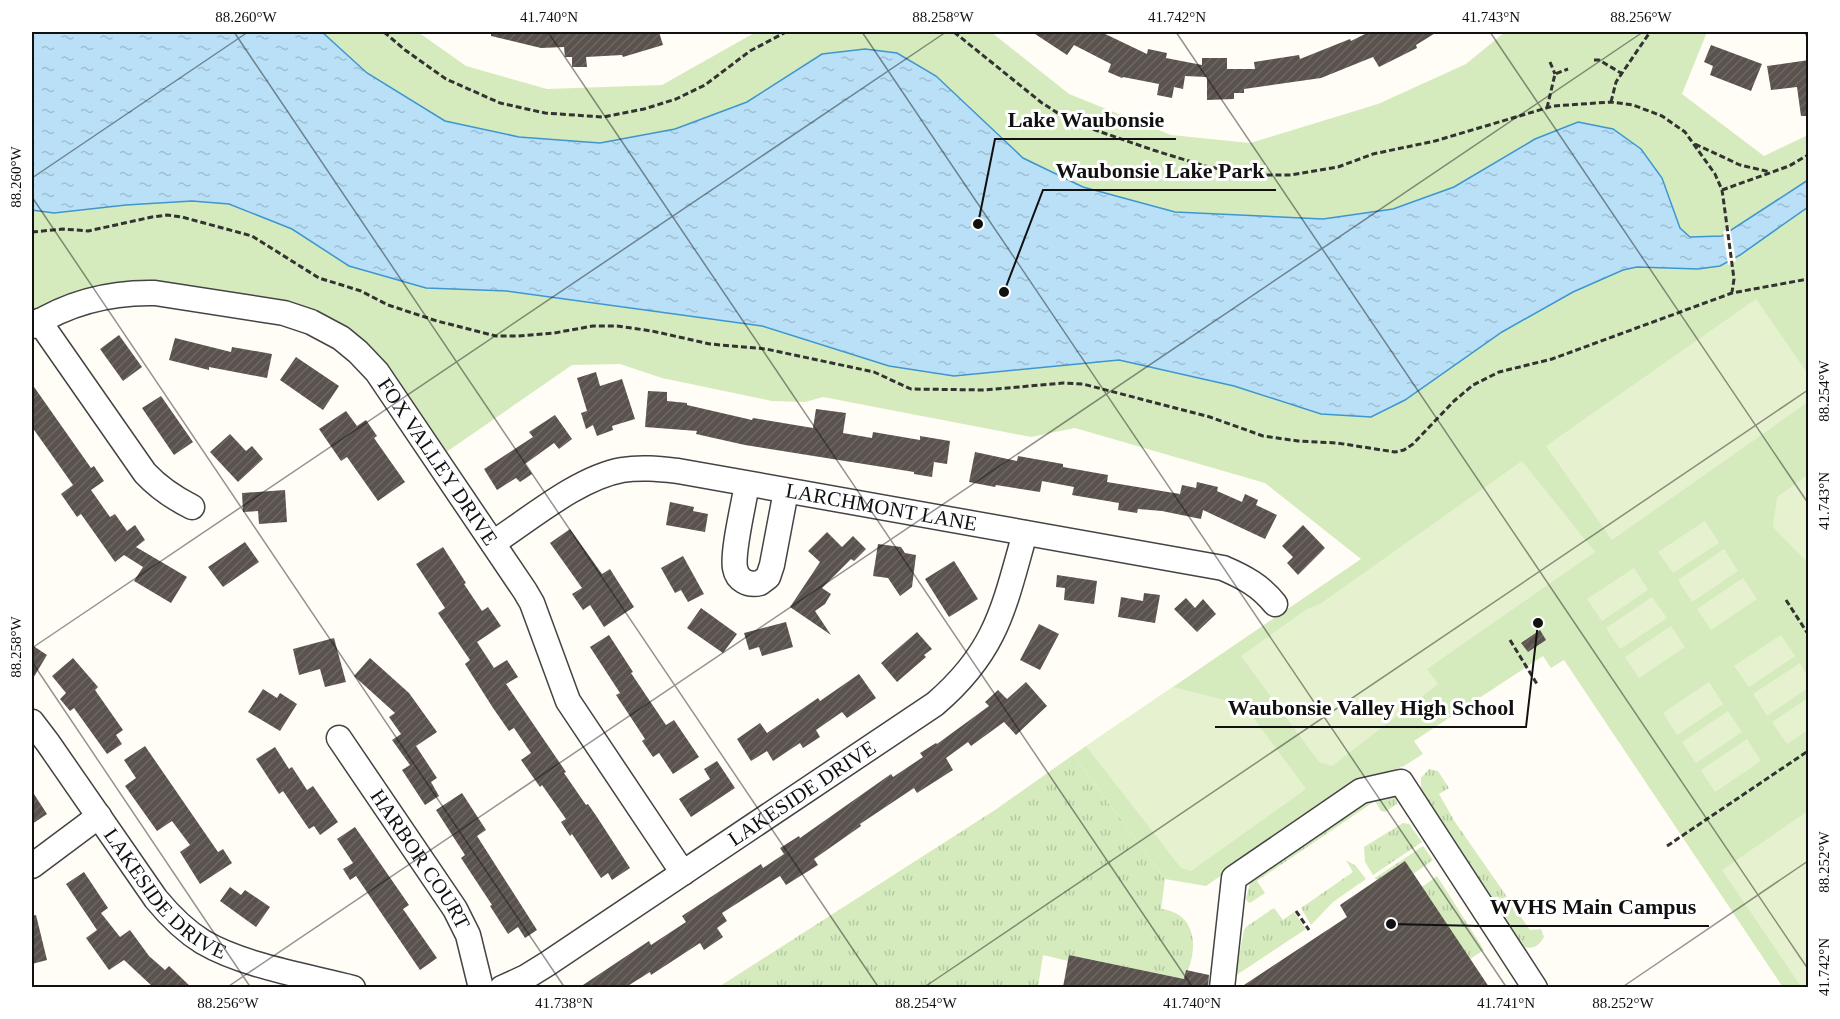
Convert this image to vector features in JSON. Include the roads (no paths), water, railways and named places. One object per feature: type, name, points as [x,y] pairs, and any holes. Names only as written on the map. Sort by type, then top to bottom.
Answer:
[{"type":"street","name":"FOX VALLEY DRIVE","points":[[35,323],[87,300],[134,293],[155,293],[284,313],[331,332],[358,352],[377,372],[532,603],[568,701],[683,873]]},
{"type":"street","points":[[35,323],[145,473],[170,495],[192,507]]},
{"type":"street","name":"LARCHMONT LANE","points":[[493,543],[580,486],[611,473],[654,468],[1223,568],[1257,585],[1275,604]]},
{"type":"street","points":[[747,484],[735,567],[741,580],[755,584],[764,580],[771,571],[786,491]]},
{"type":"street","name":"LAKESIDE DRIVE","points":[[502,987],[533,973],[925,710],[951,690],[972,666],[989,641],[1003,609],[1025,532]]},
{"type":"street","name":"LAKESIDE DRIVE","points":[[32,722],[165,910],[188,932],[229,954],[353,987]]},
{"type":"street","name":"HARBOR COURT","points":[[339,738],[455,909],[468,936],[481,987]]},
{"type":"street","points":[[1222,987],[1234,878],[1361,791],[1401,782],[1535,987]]},
{"type":"street","points":[[32,866],[99,816]]},
{"type":"water","points":[[32,32],[322,32],[367,73],[445,121],[519,137],[600,143],[675,129],[747,102],[822,54],[865,49],[897,53],[936,76],[1023,158],[1083,187],[1175,212],[1323,219],[1393,209],[1454,187],[1535,139],[1578,122],[1613,129],[1641,149],[1662,178],[1680,228],[1690,237],[1722,236],[1808,180],[1808,207],[1740,255],[1720,266],[1698,269],[1637,267],[1623,270],[1573,292],[1502,332],[1405,400],[1371,417],[1321,414],[1234,386],[1119,360],[954,376],[889,366],[762,326],[507,291],[426,288],[349,266],[292,229],[229,204],[192,201],[54,213],[32,210]]},
{"type":"place","name":"Lake Waubonsie","points":[[978,224]]},
{"type":"place","name":"Waubonsie Lake Park","points":[[1004,292]]},
{"type":"place","name":"Waubonsie Valley High School","points":[[1538,623]]},
{"type":"place","name":"WVHS Main Campus","points":[[1391,924]]}]
